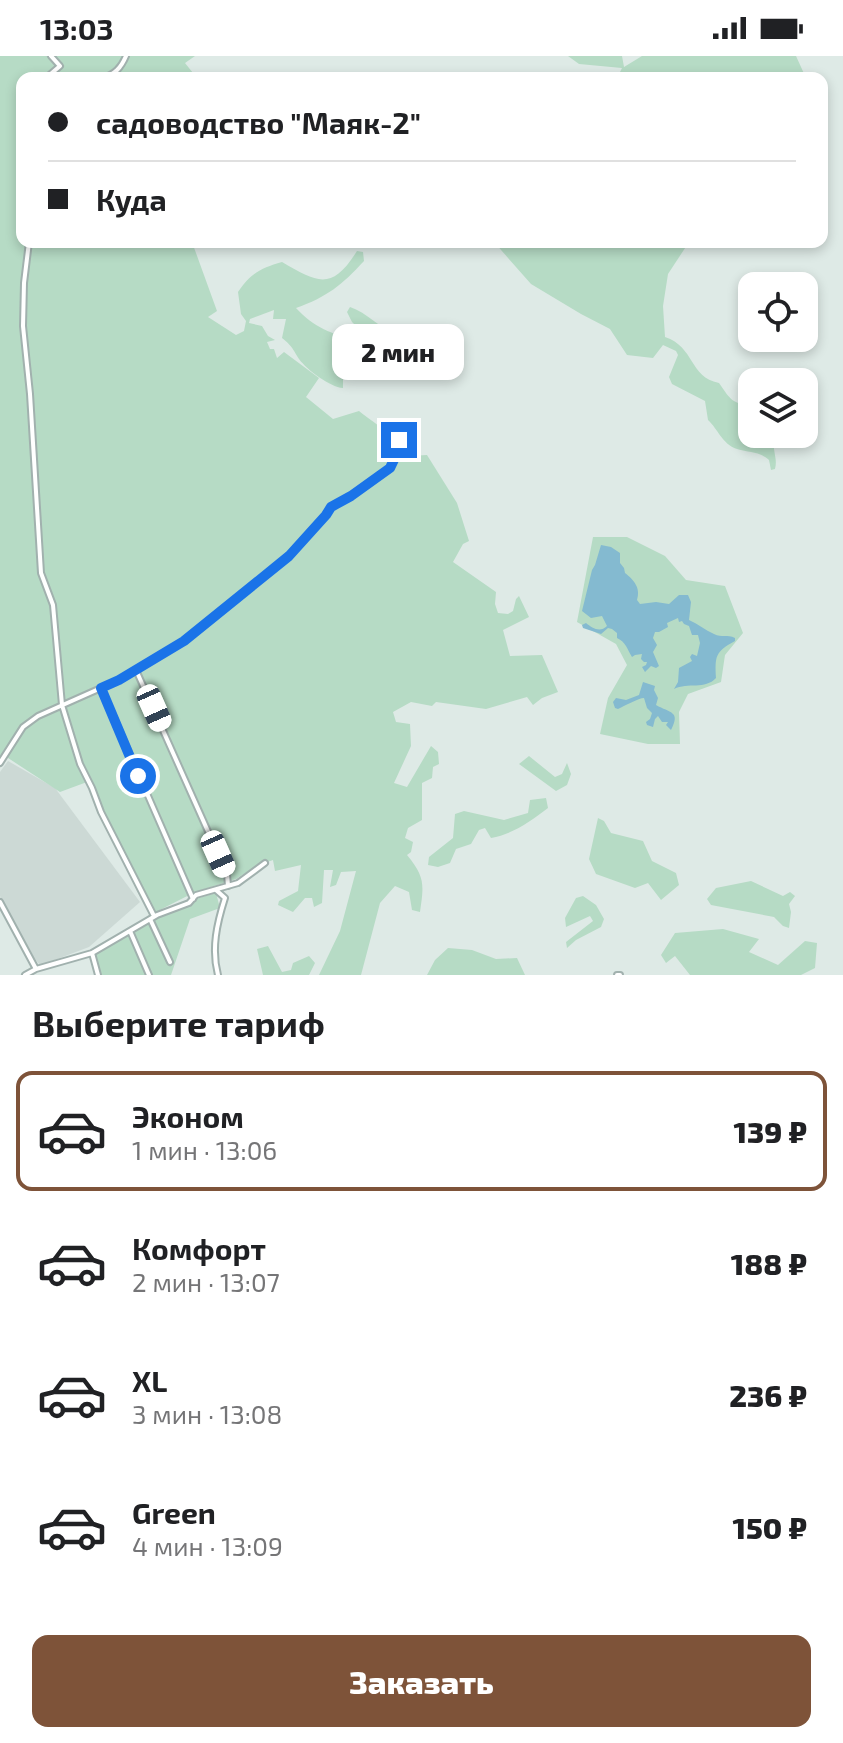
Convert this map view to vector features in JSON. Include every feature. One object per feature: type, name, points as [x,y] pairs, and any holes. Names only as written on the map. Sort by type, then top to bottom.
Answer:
[{"type":"street","points":[[28,248],[23,326],[41,573],[53,605],[62,705],[80,764],[170,962]]},
{"type":"street","points":[[0,763],[23,727],[38,716],[101,688],[184,641],[289,556],[331,507],[390,468],[399,449],[399,440],[393,434]]},
{"type":"street","points":[[136,670],[227,874],[228,886]]},
{"type":"street","points":[[101,688],[193,899]]},
{"type":"street","points":[[25,975],[92,953],[152,917],[189,903],[196,895],[238,883],[265,863]]},
{"type":"street","points":[[216,890],[225,898],[214,949],[218,975]]},
{"type":"street","points":[[0,902],[36,969]]},
{"type":"street","points":[[130,931],[149,975]]},
{"type":"street","points":[[92,953],[98,975]]},
{"type":"shaded area","points":[[8,761],[55,788],[140,902],[89,947],[44,964],[39,964],[35,959],[0,896],[0,772]]},
{"type":"green space","points":[[0,56],[195,56],[185,63],[192,72],[16,72],[16,248],[194,248],[217,311],[208,317],[236,335],[244,331],[246,321],[241,314],[238,292],[257,272],[282,262],[305,275],[332,278],[340,273],[357,251],[363,252],[364,261],[341,284],[296,308],[331,333],[357,342],[360,330],[347,312],[350,307],[400,338],[403,343],[402,349],[386,351],[376,346],[372,358],[357,375],[349,372],[343,378],[343,388],[325,381],[303,363],[282,338],[286,319],[273,319],[274,310],[250,319],[249,323],[262,326],[268,336],[275,340],[267,342],[277,358],[284,352],[319,378],[306,397],[333,419],[359,411],[393,440],[391,457],[427,455],[457,503],[469,541],[463,544],[453,562],[496,592],[498,613],[513,611],[519,596],[529,617],[503,630],[510,656],[542,655],[558,692],[533,705],[527,697],[486,709],[411,702],[393,712],[396,722],[410,724],[411,746],[394,783],[407,787],[431,746],[438,752],[439,764],[433,767],[432,778],[422,783],[422,820],[408,828],[405,838],[413,842],[407,855],[422,881],[420,912],[412,910],[409,892],[395,886],[380,903],[361,975],[319,975],[340,931],[356,871],[341,872],[336,885],[330,887],[333,870],[324,870],[322,903],[314,907],[312,898],[305,898],[293,912],[278,905],[279,901],[298,891],[301,865],[275,871],[273,860],[256,866],[236,879],[195,892],[152,914],[87,782],[60,792],[5,756],[0,762]]},
{"type":"green space","points":[[568,56],[622,56],[624,67],[642,56],[796,56],[803,72],[620,72],[622,68],[579,64]]},
{"type":"green space","points":[[499,248],[685,248],[668,274],[663,306],[665,337],[682,348],[702,375],[719,383],[731,399],[738,402],[738,448],[774,448],[775,469],[771,470],[769,460],[761,455],[737,449],[728,444],[708,420],[705,401],[672,384],[669,377],[678,355],[676,351],[663,345],[653,358],[627,355],[610,329],[531,284]]},
{"type":"green space","points":[[593,537],[627,537],[665,556],[686,580],[725,586],[743,633],[725,655],[721,682],[688,694],[679,712],[680,744],[648,744],[600,734],[608,698],[627,665],[616,644],[577,622]]},
{"type":"green space","points":[[529,756],[555,777],[562,774],[567,763],[571,774],[567,785],[556,791],[519,764]]},
{"type":"green space","points":[[546,798],[548,808],[521,826],[491,838],[485,828],[479,830],[471,844],[456,849],[450,863],[438,867],[428,865],[429,857],[453,838],[455,814],[464,811],[504,820],[528,813],[530,800]]},
{"type":"green space","points":[[598,818],[604,821],[611,833],[643,841],[652,861],[676,873],[679,885],[661,900],[648,883],[635,888],[596,874],[589,859]]},
{"type":"green space","points":[[751,881],[783,896],[790,892],[795,896],[789,904],[789,928],[774,917],[711,905],[707,899],[716,888]]},
{"type":"green space","points":[[216,893],[220,908],[190,919],[171,975],[101,975],[95,954],[159,916]]},
{"type":"green space","points":[[583,896],[596,905],[604,919],[601,927],[567,948],[566,942],[593,921],[590,916],[566,927],[565,918],[576,898]]},
{"type":"green space","points":[[723,929],[759,939],[749,952],[778,965],[805,941],[817,943],[815,968],[801,975],[690,975],[675,956],[666,963],[661,955],[675,933]]},
{"type":"green space","points":[[268,946],[282,972],[291,970],[293,963],[309,956],[315,963],[309,975],[263,975],[257,949]]},
{"type":"green space","points":[[448,948],[472,950],[496,959],[517,958],[525,975],[427,975],[435,960]]},
{"type":"water","points":[[601,545],[620,553],[620,563],[636,585],[640,604],[669,604],[679,595],[688,595],[691,602],[689,620],[717,635],[735,638],[718,655],[716,678],[712,682],[674,689],[679,668],[692,661],[692,654],[697,656],[700,643],[698,635],[692,635],[689,626],[679,622],[678,618],[667,623],[668,627],[655,632],[653,638],[657,645],[653,652],[659,666],[651,666],[645,672],[642,667],[647,662],[641,659],[642,654],[632,657],[612,629],[608,628],[601,634],[583,628],[582,625],[586,623],[599,629],[607,626],[602,616],[591,618],[582,611]]},
{"type":"water","points":[[643,682],[655,686],[656,705],[674,716],[671,730],[666,725],[668,722],[662,722],[658,716],[653,727],[647,725],[652,713],[644,698],[615,708],[613,702],[616,698],[626,700],[639,695]]},
{"type":"route","points":[[138,776],[101,688],[184,641],[289,556],[331,507],[390,468],[399,449],[399,440]]}]
